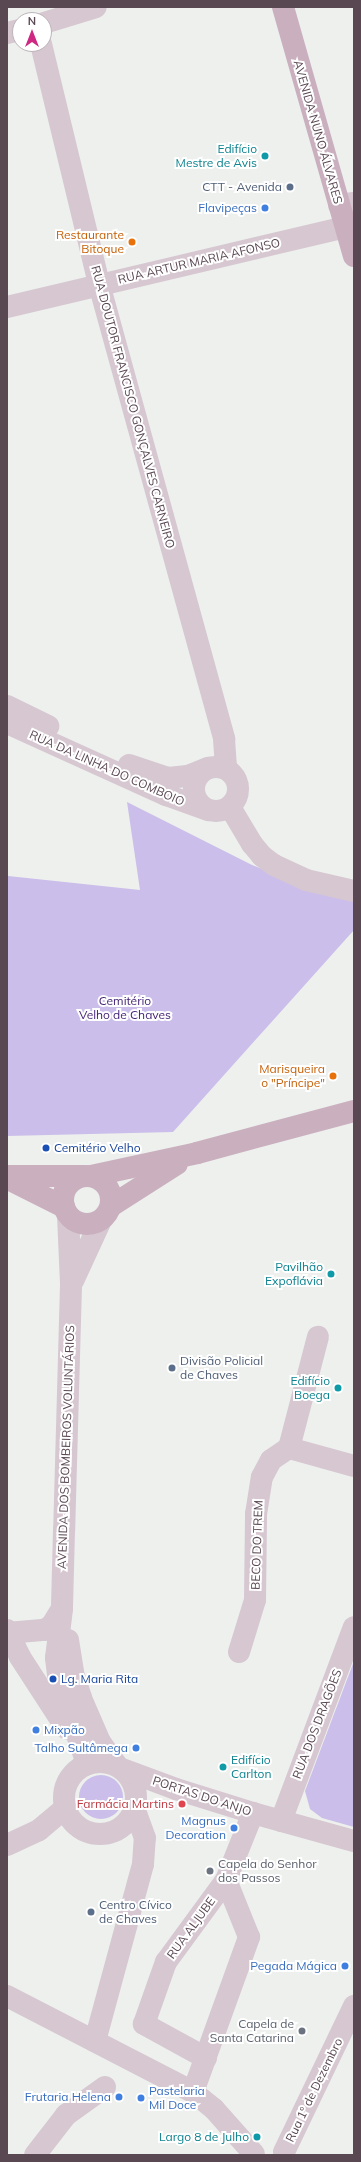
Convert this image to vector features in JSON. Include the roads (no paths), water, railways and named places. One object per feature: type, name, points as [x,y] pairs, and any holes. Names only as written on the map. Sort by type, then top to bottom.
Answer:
[{"type":"main road","name":"AVENIDA NUNO ÁLVARES","points":[[283,7],[347,204],[345,227],[354,256]]},
{"type":"main road","points":[[66,1211],[63,1201],[66,1188],[71,1182],[87,1176],[197,1152],[354,1111]]},
{"type":"main road","points":[[7,1177],[66,1211],[80,1223],[94,1223],[156,1176],[197,1152]]},
{"type":"main road","points":[[7,1177],[87,1176],[106,1183],[112,1198],[106,1213]]},
{"type":"street","points":[[52,21],[96,7]]},
{"type":"street","name":"RUA DOUTOR FRANCISCO GONÇALVES CARNEIRO","points":[[43,52],[99,284],[224,739],[217,769]]},
{"type":"street","name":"RUA ARTUR MARIA AFONSO","points":[[7,307],[345,227]]},
{"type":"street","name":"RUA DA LINHA DO COMBOIO","points":[[7,706],[132,766],[168,778],[188,776],[217,769]]},
{"type":"street","name":"RUA DA LINHA DO COMBOIO","points":[[7,723],[166,795],[208,810]]},
{"type":"street","points":[[217,769],[232,773],[239,786],[237,798],[230,807],[220,811],[208,810],[196,800],[194,792],[198,776],[217,769]]},
{"type":"street","points":[[230,807],[252,844],[262,856],[274,865],[306,880],[354,891]]},
{"type":"street","name":"AVENIDA DOS BOMBEIROS VOLUNTÁRIOS","points":[[66,1211],[71,1286],[62,1609],[56,1648],[58,1674],[81,1767]]},
{"type":"street","name":"AVENIDA DOS BOMBEIROS VOLUNTÁRIOS","points":[[71,1286],[106,1213]]},
{"type":"street","points":[[318,1337],[289,1448],[354,1466]]},
{"type":"street","name":"BECO DO TREM","points":[[239,1652],[255,1600],[256,1514],[262,1478],[271,1460],[289,1448]]},
{"type":"street","points":[[62,1609],[52,1625],[45,1630],[7,1632],[20,1657],[68,1732],[81,1767]]},
{"type":"street","name":"AVENIDA DOS BOMBEIROS VOLUNTÁRIOS","points":[[62,1609],[73,1673],[80,1698],[100,1742],[120,1767]]},
{"type":"street","name":"RUA DOS DRAGÕES","points":[[281,1821],[354,1627]]},
{"type":"street","points":[[106,1761],[120,1767],[136,1788],[137,1799],[135,1810],[129,1820],[121,1828],[110,1833],[99,1834],[88,1832],[78,1827],[70,1818],[65,1808],[65,1787],[81,1767],[106,1761]]},
{"type":"street","name":"PORTAS DO ANJO","points":[[120,1767],[176,1789],[253,1813],[354,1841]]},
{"type":"street","points":[[7,1844],[39,1830],[65,1808]]},
{"type":"street","points":[[95,2041],[143,1864],[145,1838],[135,1810]]},
{"type":"street","points":[[193,2092],[249,1937],[226,1880],[253,1813]]},
{"type":"street","name":"RUA ALJUBE","points":[[206,2058],[144,2024],[166,1962],[226,1880]]},
{"type":"street","points":[[7,1996],[193,2092],[214,2109],[253,2154],[269,2148],[286,2154]]},
{"type":"street","name":"Rua 1º de Dezembro","points":[[286,2154],[354,2006]]},
{"type":"street","points":[[35,2155],[66,2115],[105,2087]]},
{"type":"place","name":"Edifício Mestre de Avis","points":[[265,156]]},
{"type":"place","name":"CTT - Avenida","points":[[290,187]]},
{"type":"place","name":"Flavipeças","points":[[265,208]]},
{"type":"place","name":"Restaurante Bitoque","points":[[132,242]]},
{"type":"place","name":"Marisqueira o \"Príncipe\"","points":[[333,1076]]},
{"type":"place","name":"Cemitério Velho","points":[[46,1148]]},
{"type":"place","name":"Pavilhão Expoflávia","points":[[331,1274]]},
{"type":"place","name":"Divisão Policial de Chaves","points":[[172,1368]]},
{"type":"place","name":"Edifício Boega","points":[[338,1388]]},
{"type":"place","name":"Lg. Maria Rita","points":[[53,1679]]},
{"type":"place","name":"Mixpão","points":[[36,1730]]},
{"type":"place","name":"Talho Sultâmega","points":[[136,1748]]},
{"type":"place","name":"Edifício Carlton","points":[[223,1767]]},
{"type":"place","name":"Farmácia Martins","points":[[182,1804]]},
{"type":"place","name":"Magnus Decoration","points":[[234,1828]]},
{"type":"place","name":"Capela do Senhor dos Passos","points":[[210,1871]]},
{"type":"place","name":"Centro Cívico de Chaves","points":[[91,1912]]},
{"type":"place","name":"Pegada Mágica","points":[[345,1966]]},
{"type":"place","name":"Capela de Santa Catarina","points":[[302,2031]]},
{"type":"place","name":"Frutaria Helena","points":[[119,2097]]},
{"type":"place","name":"Pastelaria Mil Doce","points":[[141,2098]]},
{"type":"place","name":"Largo 8 de Julho","points":[[257,2137]]},
{"type":"park label","name":"Cemitério Velho de Chaves","points":[[125,1008]]}]
